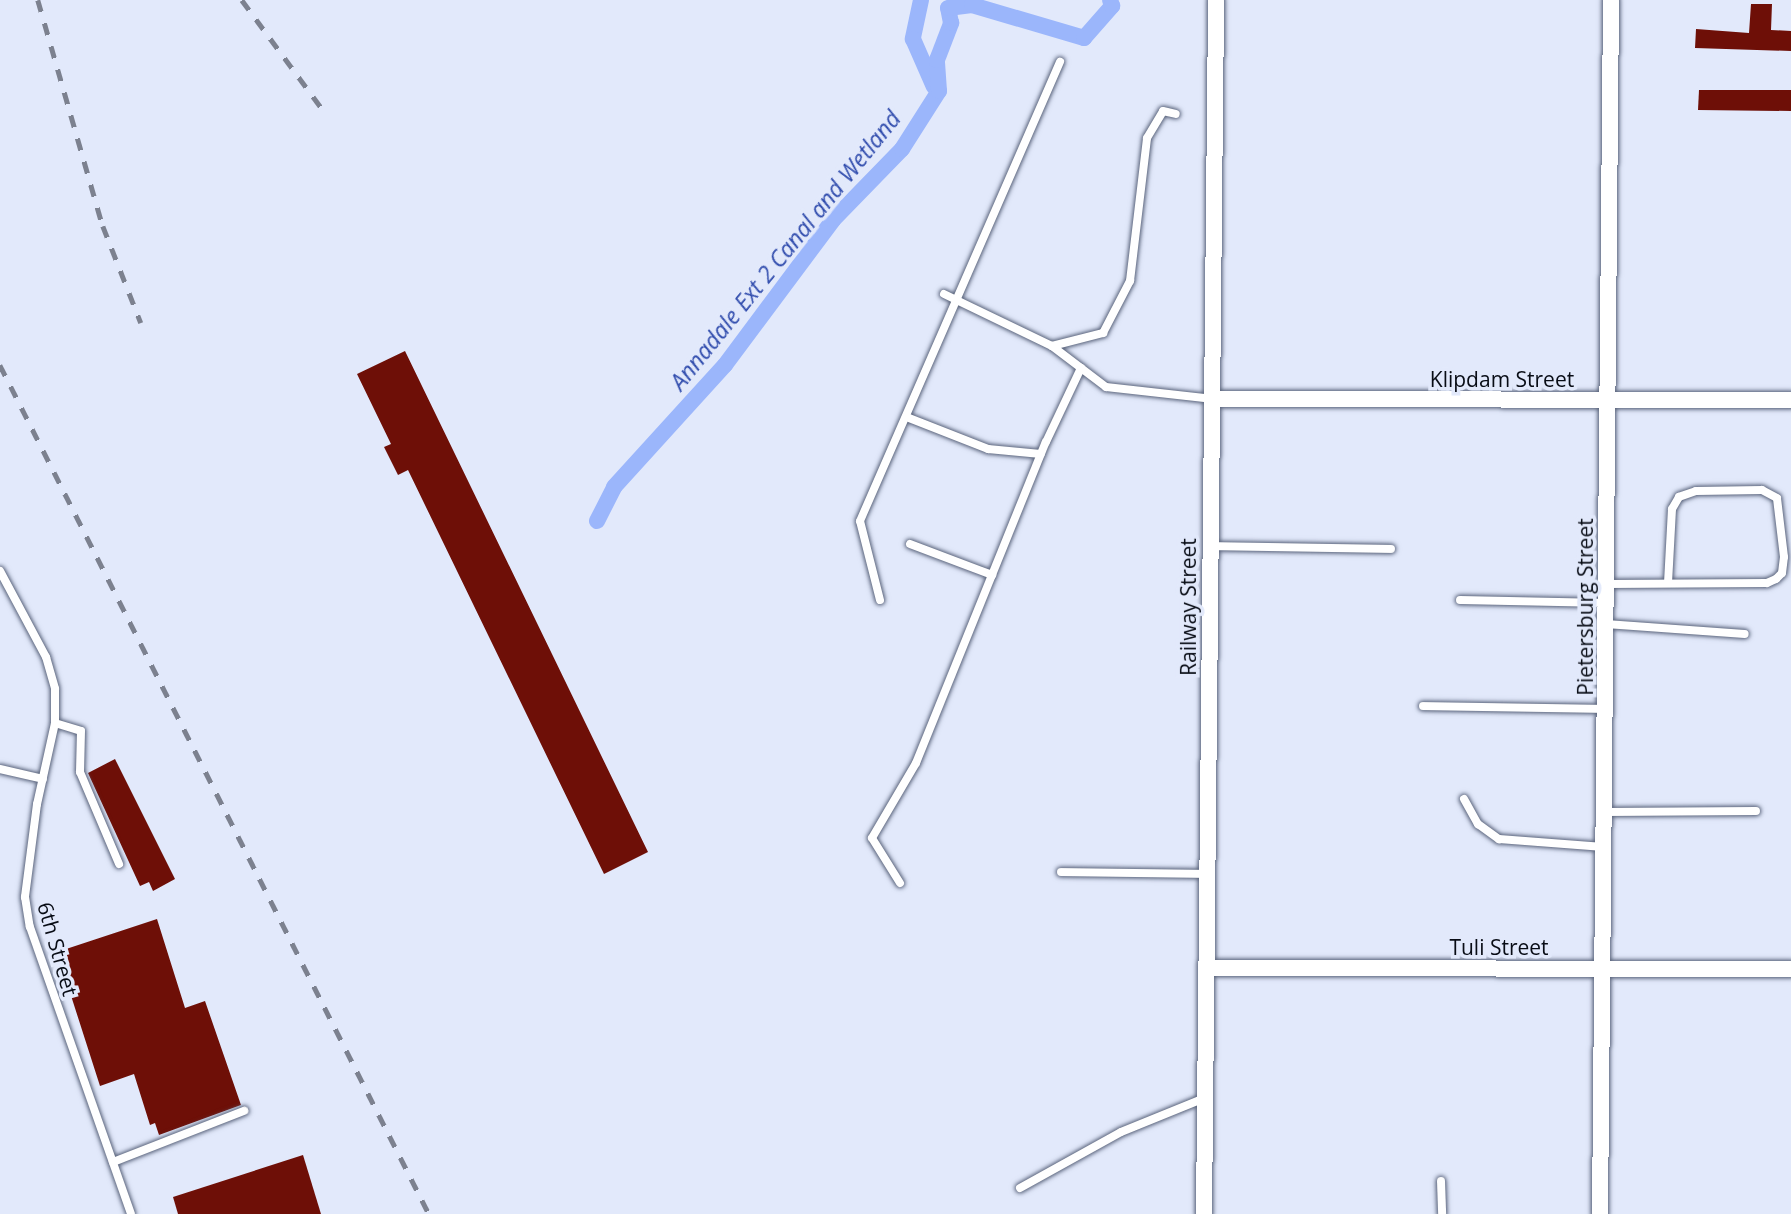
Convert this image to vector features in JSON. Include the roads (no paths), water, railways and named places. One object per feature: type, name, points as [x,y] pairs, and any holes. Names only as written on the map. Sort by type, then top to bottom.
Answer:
[{"type":"street","name":"Railway Street","points":[[1204,1214],[1216,0]]},
{"type":"street","name":"Pietersburg Street","points":[[1600,1214],[1607,603],[1604,400],[1611,0]]},
{"type":"street","name":"Klipdam Street","points":[[1213,399],[1791,400]]},
{"type":"street","name":"Tuli Street","points":[[1208,968],[1791,969]]},
{"type":"lane","points":[[880,600],[860,521],[909,418],[1060,62]]},
{"type":"lane","points":[[1052,346],[1103,333],[1130,281],[1147,138],[1163,111],[1176,114]]},
{"type":"lane","points":[[944,294],[1052,346],[1106,387],[1213,399]]},
{"type":"lane","points":[[900,883],[872,838],[916,763],[1041,454],[1081,368]]},
{"type":"lane","points":[[909,418],[988,449],[1041,454]]},
{"type":"lane","points":[[1607,584],[1668,583],[1776,579],[1784,557],[1777,498],[1762,490],[1696,491],[1679,497],[1672,509],[1668,583]]},
{"type":"lane","points":[[910,544],[992,575]]},
{"type":"lane","points":[[1209,545],[1391,548]]},
{"type":"lane","name":"6th Street","points":[[0,571],[46,657],[55,689],[55,723],[43,779],[25,897],[30,927],[131,1214]]},
{"type":"lane","points":[[1460,600],[1607,603]]},
{"type":"lane","points":[[1606,624],[1745,634]]},
{"type":"lane","points":[[1423,706],[1605,709]]},
{"type":"lane","points":[[55,723],[81,731],[80,772],[119,864]]},
{"type":"lane","points":[[0,769],[43,779]]},
{"type":"lane","points":[[1464,799],[1478,824],[1499,839],[1604,848]]},
{"type":"lane","points":[[1605,812],[1756,811]]},
{"type":"lane","points":[[1062,872],[1209,874]]},
{"type":"lane","points":[[1020,1188],[1121,1132],[1207,1097]]},
{"type":"lane","points":[[113,1162],[244,1111]]},
{"type":"lane","points":[[1441,1181],[1442,1214]]},
{"type":"waterway","name":"Annadale Ext 2 Canal and Wetland","points":[[921,0],[913,39],[934,87]]},
{"type":"waterway","name":"Annadale Ext 2 Canal and Wetland","points":[[597,521],[614,487],[725,365],[833,220],[902,149],[939,91],[937,60],[951,23],[948,8],[972,5],[1084,38],[1112,6],[1110,0]]},
{"type":"railway","points":[[38,0],[103,226],[141,323]]},
{"type":"railway","points":[[242,0],[326,114]]},
{"type":"railway","points":[[0,365],[429,1214]]}]
